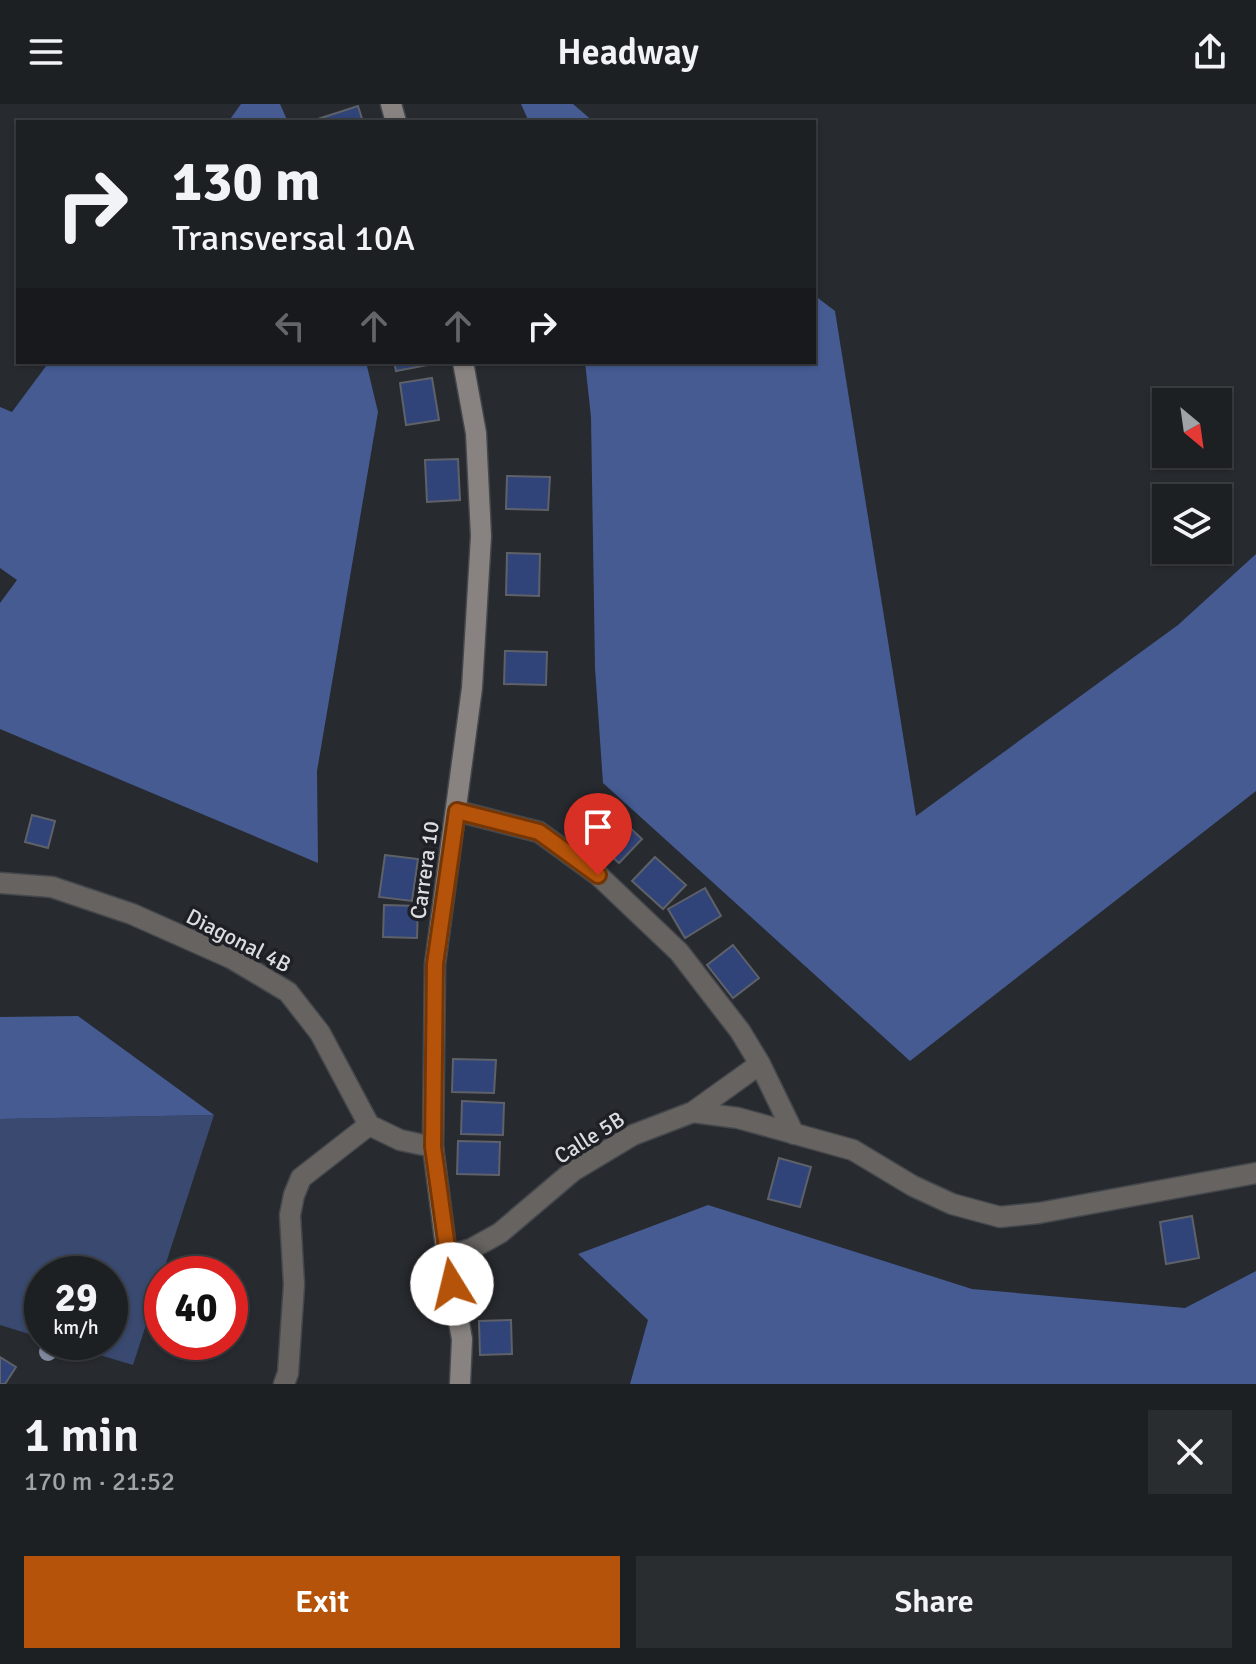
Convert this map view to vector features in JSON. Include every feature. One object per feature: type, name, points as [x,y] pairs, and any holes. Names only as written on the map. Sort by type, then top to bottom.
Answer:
[{"type":"street","name":"Carrera 10","points":[[460,1384],[462,1339],[447,1256],[433,1147],[435,964],[472,688],[481,536],[476,433],[463,364]]},
{"type":"street","points":[[457,811],[539,832],[598,875],[679,952],[740,1031],[794,1134]]},
{"type":"street","name":"Diagonal 4B","points":[[0,883],[52,887],[132,914],[231,958],[288,992],[320,1033],[369,1125]]},
{"type":"street","name":"Calle 5B","points":[[447,1256],[471,1249],[500,1233],[573,1171],[633,1135],[693,1112],[760,1064]]},
{"type":"street","points":[[693,1112],[738,1118],[853,1150],[913,1186],[952,1204],[1000,1217],[1039,1213],[1256,1173]]},
{"type":"street","points":[[284,1384],[288,1373],[294,1285],[290,1215],[301,1178],[369,1125],[400,1140],[433,1147]]},
{"type":"shaded area","points":[[241,104],[280,104],[287,120],[229,120]]},
{"type":"shaded area","points":[[521,104],[573,104],[592,120],[528,120]]},
{"type":"shaded area","points":[[816,297],[835,311],[916,816],[1178,625],[1256,554],[1256,791],[910,1061],[603,783],[595,668],[591,417],[585,364],[816,364]]},
{"type":"shaded area","points":[[48,364],[366,364],[378,412],[317,771],[318,863],[0,729],[0,603],[17,580],[0,568],[0,407],[12,412]]},
{"type":"shaded area","points":[[78,1016],[214,1115],[0,1119],[0,1017]]},
{"type":"shaded area","points":[[214,1115],[168,1256],[144,1256],[144,1331],[133,1365],[116,1360],[128,1360],[128,1256],[24,1256],[24,1332],[0,1325],[0,1119]]},
{"type":"shaded area","points":[[708,1205],[972,1289],[1185,1308],[1256,1271],[1256,1384],[630,1384],[648,1320],[578,1254]]},
{"type":"building","points":[[358,106],[362,120],[318,120]]},
{"type":"building","points":[[394,364],[428,364],[428,365],[396,371]]},
{"type":"building","points":[[432,378],[439,420],[406,425],[400,383]]},
{"type":"building","points":[[458,459],[460,500],[427,502],[425,460]]},
{"type":"building","points":[[507,476],[550,477],[548,510],[506,509]]},
{"type":"building","points":[[507,553],[540,554],[539,596],[506,595]]},
{"type":"building","points":[[505,651],[547,652],[546,685],[504,684]]},
{"type":"building","points":[[611,810],[642,839],[619,863],[588,835]]},
{"type":"building","points":[[32,815],[55,821],[48,848],[25,842]]},
{"type":"building","points":[[385,855],[418,859],[412,901],[379,897]]},
{"type":"building","points":[[655,857],[686,885],[663,909],[632,881]]},
{"type":"building","points":[[705,888],[721,916],[685,938],[668,909]]},
{"type":"building","points":[[384,905],[418,906],[417,938],[383,937]]},
{"type":"building","points":[[733,945],[759,978],[733,998],[707,965]]},
{"type":"building","points":[[453,1059],[496,1060],[494,1093],[452,1092]]},
{"type":"building","points":[[462,1101],[504,1103],[503,1135],[461,1134]]},
{"type":"building","points":[[458,1141],[500,1142],[499,1175],[457,1174]]},
{"type":"building","points":[[779,1158],[811,1167],[800,1207],[768,1199]]},
{"type":"building","points":[[1192,1216],[1199,1258],[1166,1264],[1160,1222]]},
{"type":"building","points":[[511,1320],[512,1354],[480,1355],[479,1321]]},
{"type":"building","points":[[0,1357],[16,1367],[5,1384],[0,1384]]},
{"type":"route","points":[[452,1284],[433,1147],[435,964],[457,811],[539,832],[598,875]]}]
